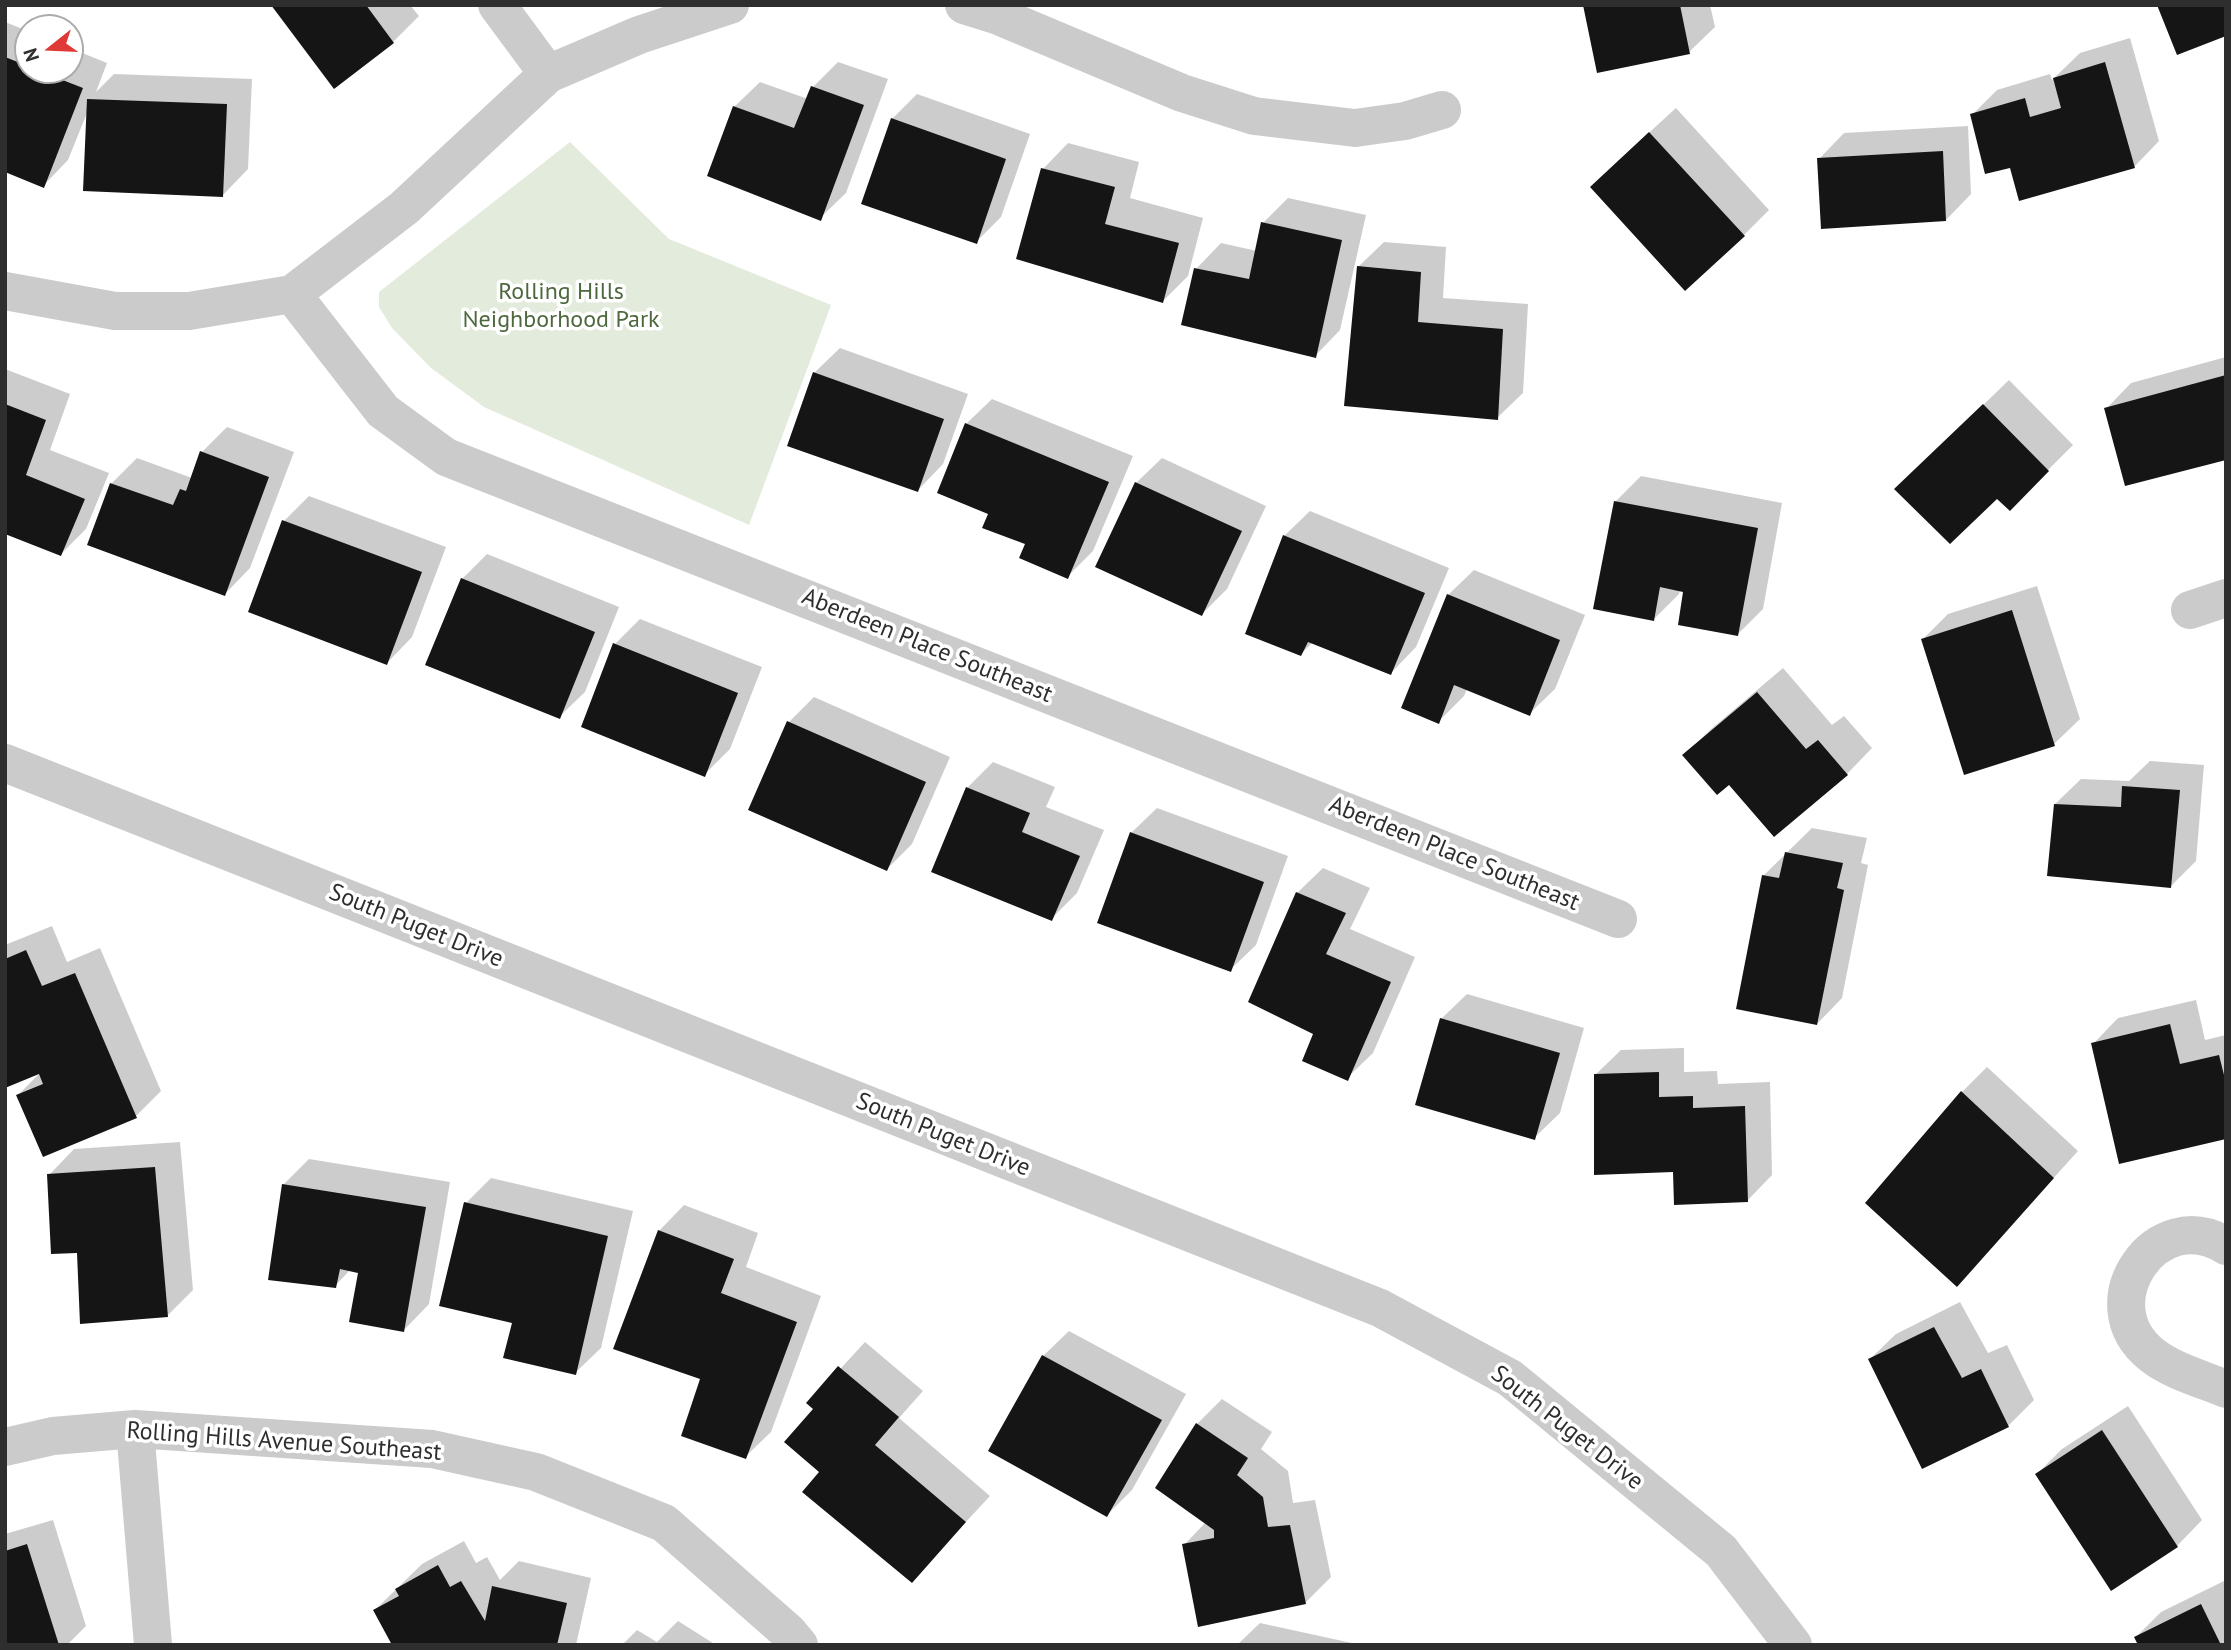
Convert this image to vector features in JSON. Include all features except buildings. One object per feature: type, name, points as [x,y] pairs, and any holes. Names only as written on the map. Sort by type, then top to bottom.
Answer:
[{"type":"street","points":[[497,5],[548,74]]},
{"type":"street","points":[[5,291],[115,311],[189,312],[292,294],[404,208],[548,74],[639,35],[730,5]]},
{"type":"street","points":[[964,5],[996,15],[1182,93],[1254,116],[1355,128],[1405,121],[1443,110]]},
{"type":"street","name":"Aberdeen Place Southeast","points":[[292,294],[383,411],[446,457],[1618,919]]},
{"type":"street","points":[[2190,610],[2226,598]]},
{"type":"street","name":"South Puget Drive","points":[[5,763],[1380,1308],[1510,1378],[1531,1395],[1721,1551],[1793,1645]]},
{"type":"street","points":[[2226,1246],[2198,1235],[2176,1237],[2157,1245],[2141,1259],[2130,1278],[2125,1299],[2127,1320],[2137,1340],[2152,1355],[2170,1366],[2226,1389]]},
{"type":"street","points":[[135,1429],[153,1645]]},
{"type":"street","name":"Rolling Hills Avenue Southeast","points":[[5,1447],[53,1436],[135,1429],[432,1449],[537,1472],[664,1523],[788,1632],[799,1645]]},
{"type":"green space","name":"Rolling Hills Neighborhood Park","points":[[570,142],[669,239],[831,305],[749,525],[484,407],[431,368],[392,328],[379,307],[379,292]]}]
